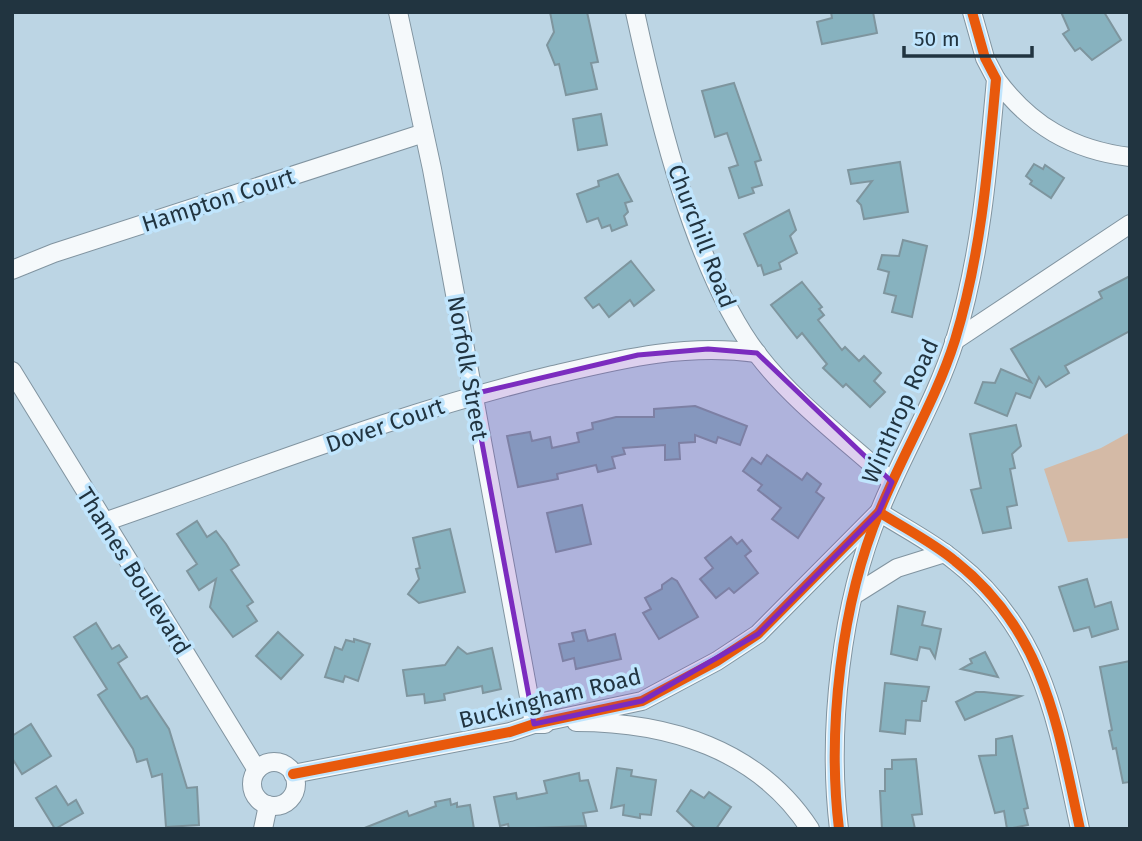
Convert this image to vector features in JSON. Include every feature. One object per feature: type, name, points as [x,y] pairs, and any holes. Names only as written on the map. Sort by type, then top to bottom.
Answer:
[{"type":"street","name":"Norfolk Street","points":[[398,12],[424,133],[534,724]]},
{"type":"street","name":"Churchill Road","points":[[635,12],[664,129],[714,279],[732,316],[782,383],[892,482]]},
{"type":"street","name":"Winthrop Road","points":[[972,12],[985,58],[996,79],[1014,103],[1053,134],[1079,146],[1130,157]]},
{"type":"street","name":"Winthrop Road","points":[[839,829],[834,734],[854,595],[879,512],[926,414],[954,341],[980,237],[996,79]]},
{"type":"street","name":"Hampton Court","points":[[12,270],[54,253],[424,133]]},
{"type":"street","points":[[954,341],[1130,224]]},
{"type":"street","name":"Dover Court","points":[[104,522],[473,394],[638,355],[708,349],[757,353]]},
{"type":"street","name":"Thames Boulevard","points":[[12,372],[257,770]]},
{"type":"street","points":[[879,512],[944,553],[982,584],[1004,609],[1040,670],[1052,702],[1080,829]]},
{"type":"street","name":"Buckingham Road","points":[[293,774],[510,732],[534,724],[642,701],[717,661],[758,634],[879,512]]},
{"type":"street","points":[[854,595],[897,568],[944,553]]},
{"type":"street","points":[[534,724],[608,722],[642,726],[706,743],[758,771],[792,803],[810,829]]},
{"type":"street","points":[[279,762],[293,774],[296,783],[291,798],[279,806],[268,805],[254,792],[253,779],[257,770],[266,764],[279,762]]},
{"type":"street","points":[[263,829],[268,805]]},
{"type":"highlighted area","points":[[708,349],[757,353],[892,482],[879,512],[758,634],[642,701],[534,724],[473,394],[638,355]]},
{"type":"shaded area","points":[[1130,432],[1130,538],[1068,542],[1044,469],[1101,448]]},
{"type":"building","points":[[550,12],[587,12],[598,62],[591,63],[597,89],[566,95],[559,64],[555,65],[547,45],[554,32]]},
{"type":"building","points":[[831,12],[873,12],[877,33],[822,44],[817,22],[832,18]]},
{"type":"building","points":[[1061,12],[1104,12],[1121,40],[1092,60],[1080,48],[1075,51],[1063,34],[1069,30]]},
{"type":"building","points":[[734,83],[761,160],[755,162],[762,185],[752,188],[754,193],[739,198],[729,168],[738,165],[727,133],[715,137],[702,91]]},
{"type":"building","points":[[601,114],[607,145],[578,150],[573,119]]},
{"type":"building","points":[[900,162],[908,212],[864,219],[861,205],[857,201],[872,181],[851,184],[848,170]]},
{"type":"building","points":[[1034,164],[1043,169],[1045,165],[1064,178],[1051,198],[1030,184],[1032,181],[1026,176]]},
{"type":"building","points":[[618,174],[632,201],[625,203],[628,212],[624,216],[627,225],[612,231],[610,225],[602,228],[598,218],[587,222],[577,194],[599,186],[598,181]]},
{"type":"building","points":[[789,210],[796,230],[790,236],[797,253],[779,263],[781,269],[764,275],[744,234]]},
{"type":"building","points":[[903,240],[927,246],[912,317],[892,312],[896,296],[884,293],[889,272],[878,269],[882,255],[899,256]]},
{"type":"building","points":[[631,261],[654,290],[634,306],[630,300],[609,317],[599,304],[593,308],[585,298]]},
{"type":"building","points":[[1130,276],[1130,331],[1065,366],[1069,373],[1046,387],[1039,377],[1030,398],[1016,393],[1007,416],[975,403],[983,382],[995,383],[1001,369],[1031,382],[1011,349],[1102,298],[1099,292]]},
{"type":"building","points":[[802,282],[822,307],[819,309],[824,315],[818,320],[842,350],[845,347],[859,361],[864,356],[881,373],[874,381],[885,392],[870,407],[846,384],[843,387],[823,368],[827,364],[802,333],[797,338],[771,305]]},
{"type":"building","points":[[695,406],[747,426],[740,445],[718,437],[716,443],[695,435],[695,442],[679,443],[680,459],[665,460],[665,445],[623,448],[625,454],[612,457],[615,468],[598,472],[596,465],[557,474],[558,479],[518,487],[507,436],[530,432],[532,441],[550,437],[552,448],[579,442],[577,433],[593,429],[592,423],[616,417],[654,417],[654,409]]},
{"type":"building","points":[[1016,425],[1021,446],[1012,454],[1015,468],[1010,469],[1017,505],[1007,507],[1011,528],[983,533],[971,490],[981,488],[970,434]]},
{"type":"building","points":[[767,455],[802,480],[807,473],[821,484],[816,492],[824,498],[798,538],[772,519],[781,508],[758,490],[762,485],[743,471],[752,458],[761,464]]},
{"type":"building","points":[[582,505],[591,544],[556,552],[547,513]]},
{"type":"building","points":[[197,521],[207,537],[216,531],[226,544],[239,565],[231,570],[253,602],[247,606],[257,621],[233,637],[210,607],[216,579],[199,590],[187,571],[197,564],[177,534]]},
{"type":"building","points":[[450,529],[465,592],[419,603],[408,594],[419,579],[416,569],[420,568],[413,538]]},
{"type":"building","points":[[731,537],[737,544],[742,540],[751,551],[745,556],[758,573],[734,593],[729,588],[716,598],[700,579],[713,568],[705,558]]},
{"type":"building","points":[[672,578],[677,581],[698,617],[659,639],[643,613],[651,609],[645,598],[662,589],[662,585]]},
{"type":"building","points":[[1087,579],[1095,607],[1111,602],[1118,629],[1092,637],[1089,627],[1074,631],[1059,587]]},
{"type":"building","points":[[898,606],[925,612],[922,625],[941,629],[935,658],[930,649],[920,647],[917,660],[891,654]]},
{"type":"building","points":[[96,623],[112,649],[119,645],[127,657],[118,663],[141,699],[147,696],[169,729],[187,788],[197,787],[199,825],[166,827],[162,774],[152,777],[147,759],[137,762],[133,749],[98,695],[107,689],[74,637]]},
{"type":"building","points":[[585,630],[588,641],[615,634],[621,659],[576,669],[574,658],[563,661],[559,644],[574,641],[572,633]]},
{"type":"building","points":[[278,632],[303,655],[281,679],[256,656]]},
{"type":"building","points":[[354,639],[370,644],[358,681],[345,676],[343,682],[325,677],[335,647],[342,650],[346,640],[354,642]]},
{"type":"building","points":[[458,647],[467,654],[492,648],[501,689],[483,693],[482,686],[444,694],[445,700],[425,703],[424,694],[407,696],[403,670],[445,665]]},
{"type":"building","points":[[985,652],[998,677],[961,669],[972,663],[970,659]]},
{"type":"building","points":[[1130,661],[1130,782],[1123,783],[1116,748],[1113,749],[1109,731],[1112,730],[1100,667]]},
{"type":"building","points":[[885,683],[929,687],[926,701],[922,701],[920,721],[906,720],[905,734],[880,731]]},
{"type":"building","points":[[976,692],[1021,696],[965,720],[956,702]]},
{"type":"building","points":[[31,724],[51,756],[22,774],[12,758],[12,736]]},
{"type":"building","points":[[1012,736],[1028,808],[1024,809],[1028,825],[1007,829],[1004,811],[995,813],[979,756],[996,755],[996,739]]},
{"type":"building","points":[[916,759],[922,814],[912,815],[915,829],[882,829],[880,791],[885,791],[885,769],[892,769],[892,760]]},
{"type":"building","points":[[617,768],[632,770],[631,776],[656,780],[651,815],[640,814],[640,818],[623,815],[624,805],[611,808]]},
{"type":"building","points":[[579,773],[580,781],[588,780],[597,811],[583,813],[586,826],[509,829],[508,824],[500,826],[494,797],[516,793],[517,799],[547,793],[544,781]]},
{"type":"building","points":[[56,786],[68,805],[76,800],[83,813],[55,829],[36,798]]},
{"type":"building","points":[[691,790],[704,798],[709,792],[731,807],[716,829],[696,829],[677,811]]},
{"type":"building","points":[[450,799],[451,805],[457,803],[457,807],[470,805],[474,829],[362,829],[407,811],[409,816],[436,806],[435,802]]},
{"type":"cycle path","points":[[839,829],[836,709],[840,667],[855,585],[880,510],[929,405],[955,340],[977,244],[996,79],[985,58],[972,12]]},
{"type":"cycle path","points":[[293,774],[510,732],[534,724],[642,701],[717,661],[758,634],[879,512],[955,561],[985,589],[1009,618],[1028,649],[1043,682],[1054,717],[1080,829]]}]
